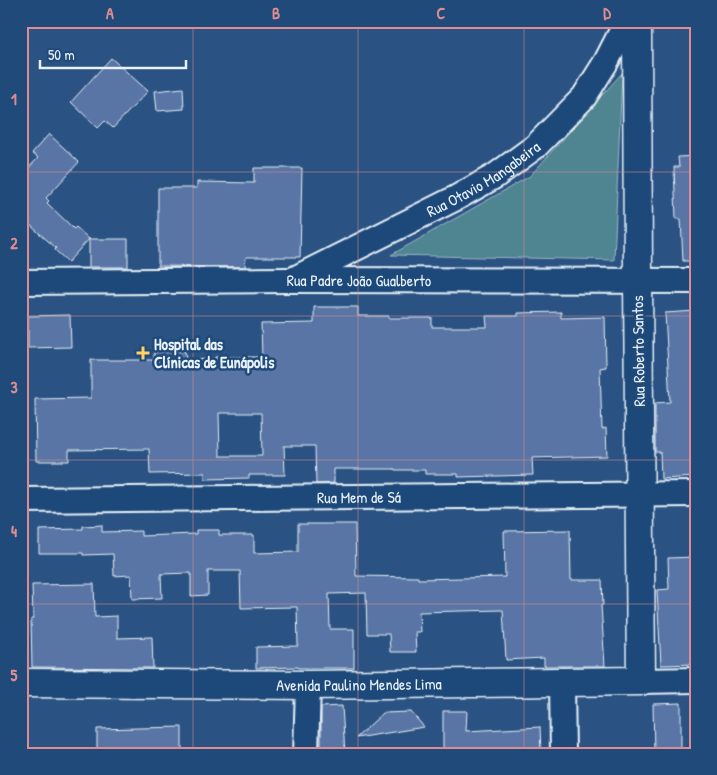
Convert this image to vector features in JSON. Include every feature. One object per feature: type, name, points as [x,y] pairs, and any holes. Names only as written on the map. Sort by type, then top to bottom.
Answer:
[{"type":"main road","name":"Rua Roberto Santos","points":[[637,21],[641,681]]},
{"type":"main road","name":"Avenida Paulino Mendes Lima","points":[[21,682],[308,685],[641,681]]},
{"type":"street","name":"Rua Otavio Mangabeira","points":[[291,280],[456,198],[495,176],[536,146],[584,97],[606,62],[627,21]]},
{"type":"street","name":"Rua Padre João Gualberto","points":[[21,282],[291,280],[696,281]]},
{"type":"street","name":"Rua Mem de Sá","points":[[21,500],[696,494]]},
{"type":"street","name":"Avenida Paulino Mendes Lima","points":[[641,681],[696,680]]},
{"type":"street","points":[[562,682],[563,754]]},
{"type":"street","points":[[306,754],[308,685]]},
{"type":"green space","points":[[622,73],[614,260],[391,255],[530,176]]},
{"type":"building","points":[[111,58],[148,91],[113,128],[105,121],[98,128],[71,102]]},
{"type":"building","points":[[183,88],[184,109],[157,111],[155,91]]},
{"type":"building","points":[[49,134],[79,162],[46,198],[49,201],[47,203],[74,229],[76,227],[89,239],[68,262],[55,250],[56,248],[21,217],[21,176],[38,158],[32,153]]},
{"type":"building","points":[[696,156],[696,261],[683,261],[681,219],[676,219],[674,167],[679,167],[678,157]]},
{"type":"building","points":[[254,168],[302,168],[300,257],[246,257],[245,267],[158,266],[158,188],[197,188],[197,182],[254,183]]},
{"type":"building","points":[[89,239],[128,239],[128,267],[89,267]]},
{"type":"building","points":[[314,307],[358,307],[358,316],[432,318],[432,327],[487,327],[486,316],[518,316],[518,313],[561,312],[561,318],[605,317],[606,367],[600,368],[602,429],[606,428],[607,456],[532,458],[533,475],[458,477],[458,474],[425,474],[425,470],[334,469],[334,483],[316,484],[315,446],[284,446],[285,475],[249,475],[249,478],[205,479],[205,473],[150,474],[149,449],[69,450],[69,461],[36,461],[35,399],[91,398],[91,360],[154,360],[154,351],[185,351],[186,360],[215,359],[215,357],[262,357],[261,324],[314,323]],"holes":[[[219,413],[261,413],[262,456],[220,456]]]},
{"type":"building","points":[[696,311],[696,477],[661,479],[660,452],[655,452],[655,403],[670,402],[665,313]]},
{"type":"building","points":[[70,315],[71,347],[28,348],[28,316]]},
{"type":"building","points":[[298,524],[355,524],[356,576],[418,577],[418,579],[505,577],[504,531],[570,530],[571,580],[602,580],[603,605],[601,605],[605,666],[544,666],[544,658],[506,660],[503,610],[419,612],[420,632],[415,632],[416,652],[390,652],[389,634],[367,634],[366,593],[329,594],[330,629],[354,629],[354,668],[256,668],[256,647],[298,646],[297,607],[241,608],[240,571],[208,571],[208,595],[191,596],[191,573],[161,574],[162,598],[132,599],[131,575],[114,576],[113,554],[39,553],[39,530],[83,529],[83,526],[102,525],[102,532],[141,531],[141,536],[196,534],[196,530],[219,530],[219,535],[254,535],[254,553],[298,552]]},
{"type":"building","points":[[696,557],[696,664],[661,665],[657,590],[669,589],[668,558]]},
{"type":"building","points":[[94,584],[95,617],[117,616],[117,638],[152,637],[153,668],[32,667],[32,585]]},
{"type":"building","points":[[681,703],[681,754],[654,754],[653,704]]},
{"type":"building","points":[[342,706],[345,754],[321,754],[321,707]]},
{"type":"building","points":[[443,711],[467,711],[466,731],[540,727],[541,754],[443,754]]},
{"type":"building","points":[[411,712],[424,727],[356,738],[383,713]]},
{"type":"building","points":[[182,727],[182,754],[97,754],[97,729]]},
{"type":"place","name":"Hospital das Clínicas de Eunápolis","points":[[143,353]]}]
